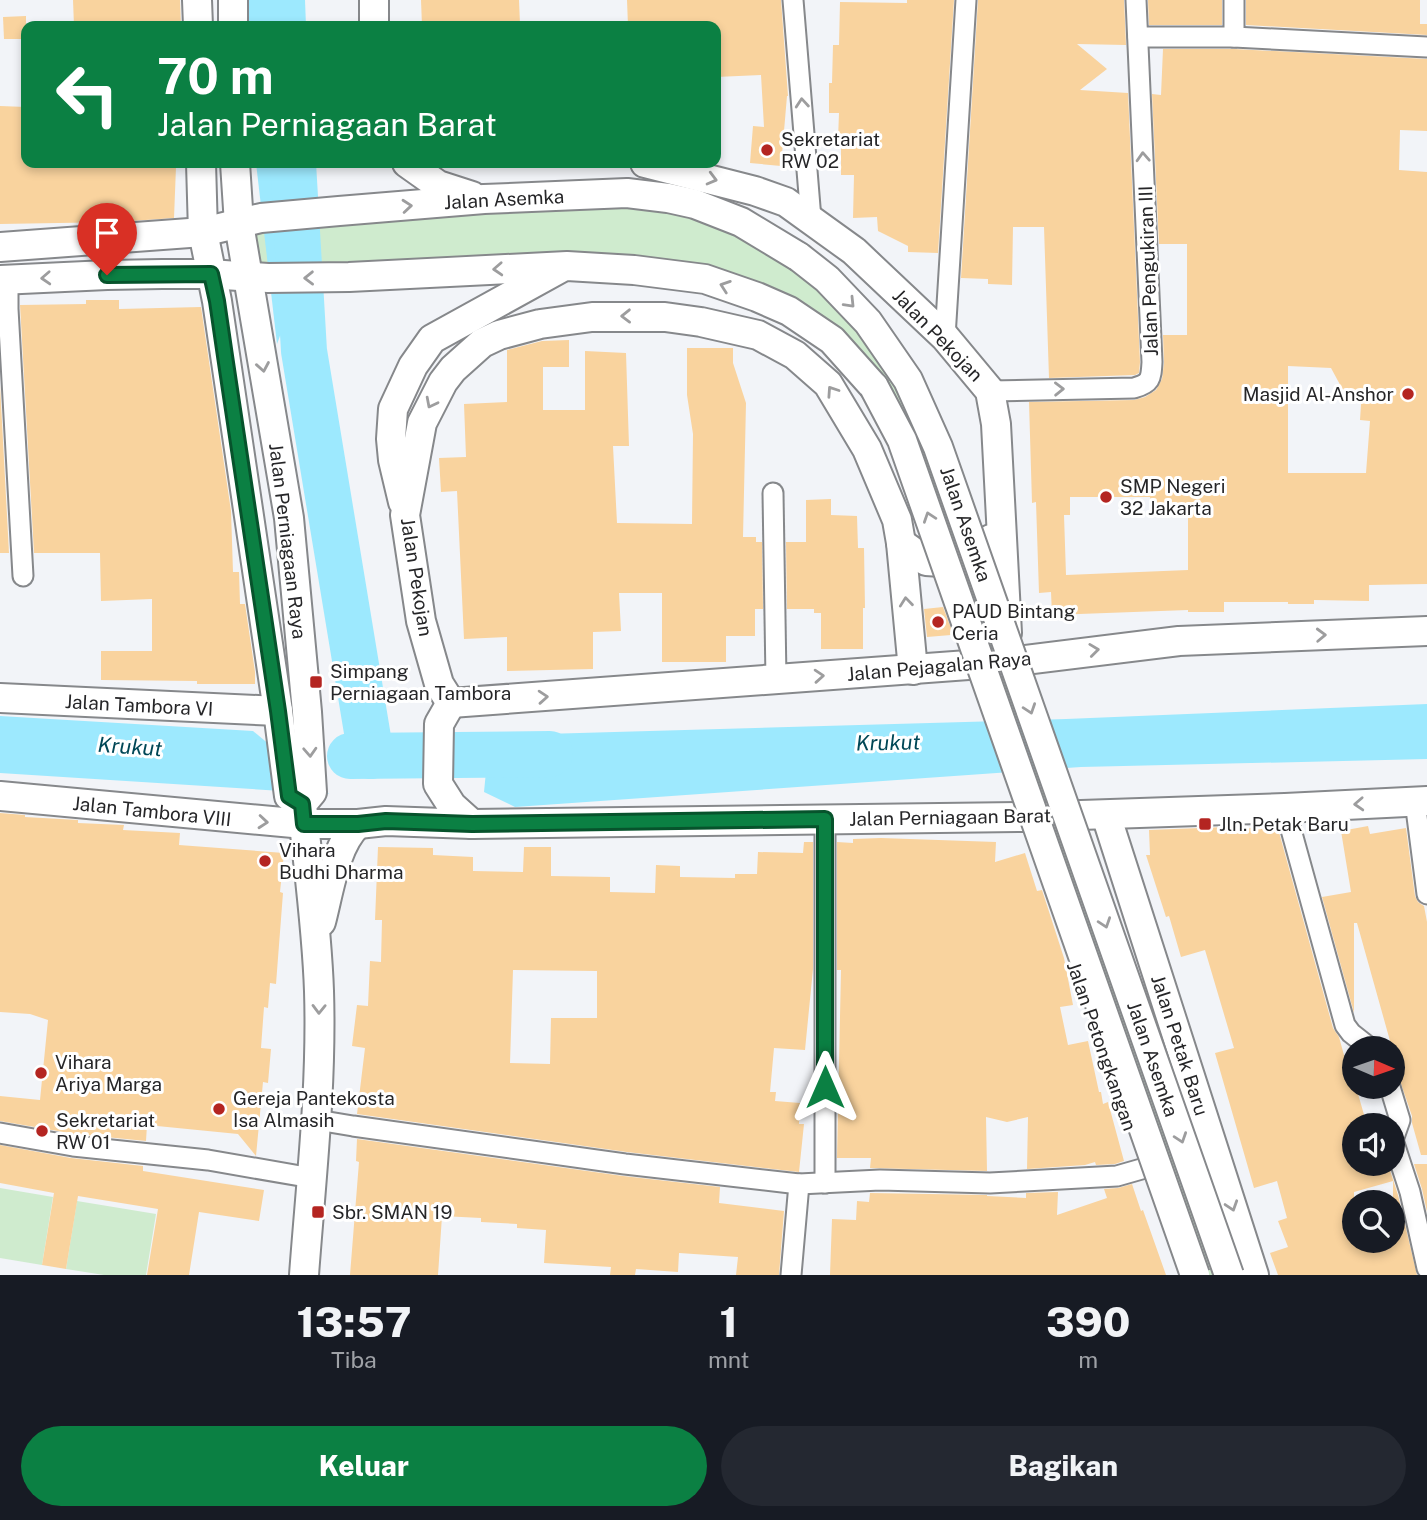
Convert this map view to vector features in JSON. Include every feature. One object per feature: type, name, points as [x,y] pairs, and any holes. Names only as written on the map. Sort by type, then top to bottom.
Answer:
[{"type":"main road","points":[[197,0],[198,21]]},
{"type":"main road","points":[[233,0],[233,21]]},
{"type":"main road","points":[[374,0],[374,21]]},
{"type":"main road","name":"Jalan Perniagaan Raya","points":[[201,168],[203,232],[217,301],[278,714],[302,804]]},
{"type":"main road","name":"Jalan Perniagaan Raya","points":[[236,168],[250,221],[258,277],[289,518],[307,712],[302,804],[319,993],[317,1120],[304,1275]]},
{"type":"main road","points":[[414,168],[438,185],[484,199]]},
{"type":"main road","name":"Jalan Pekojan","points":[[665,168],[755,191],[786,202],[811,219],[854,251],[945,337],[990,390],[996,424],[1009,662]]},
{"type":"main road","name":"Jalan Asemka","points":[[3,247],[203,232],[250,221],[339,211],[484,199],[627,193],[695,204],[741,222],[799,257],[827,279],[868,322],[908,380],[938,447],[1229,1275]]},
{"type":"main road","points":[[3,247],[4,280]]},
{"type":"main road","points":[[405,515],[391,439],[393,409],[413,366],[432,339],[567,265]]},
{"type":"main road","name":"Jalan Asemka","points":[[4,280],[211,274],[349,277],[567,265],[705,279],[789,311],[832,340],[874,387],[902,440],[1195,1275]]},
{"type":"main road","name":"Jalan Pekojan","points":[[438,780],[445,714],[421,621],[405,515],[422,423],[443,382],[453,369],[482,343],[499,335],[540,324],[593,317],[665,317],[701,322],[758,335],[795,355],[828,384],[867,449],[897,520],[913,670]]},
{"type":"main road","points":[[901,543],[926,561],[957,563],[985,548],[1002,521]]},
{"type":"main road","name":"Jalan Pejagalan Raya","points":[[445,714],[776,680],[1009,662],[1179,640],[1427,631]]},
{"type":"main road","name":"Jalan Tambora VI","points":[[0,698],[278,714]]},
{"type":"main road","points":[[386,821],[415,806],[438,780],[452,806],[472,824]]},
{"type":"main road","name":"Jalan Tambora VIII","points":[[0,796],[302,804]]},
{"type":"main road","name":"Jalan Perniagaan Barat","points":[[302,804],[358,824],[386,821],[472,824],[1106,815],[1421,801]]},
{"type":"main road","name":"Jalan Petak Baru","points":[[1106,815],[1254,1275]]},
{"type":"main road","name":"Jalan Petongkangan","points":[[1022,817],[1184,1275]]},
{"type":"main road","points":[[316,940],[339,857],[347,837],[358,824]]},
{"type":"street","points":[[793,0],[811,219]]},
{"type":"street","points":[[945,337],[966,0]]},
{"type":"street","name":"Jalan Pengukiran III","points":[[990,390],[1134,387],[1145,384],[1150,379],[1152,362],[1136,0]]},
{"type":"street","points":[[1234,0],[1234,37]]},
{"type":"street","points":[[1138,37],[1234,37],[1427,47]]},
{"type":"street","points":[[4,280],[8,309],[23,576]]},
{"type":"street","points":[[773,493],[776,680]]},
{"type":"street","points":[[1421,801],[1427,894]]},
{"type":"street","points":[[1285,808],[1345,1025],[1354,1036]]},
{"type":"street","points":[[825,819],[825,1183]]},
{"type":"street","points":[[1394,1099],[1400,1120],[1394,1140],[1410,1192],[1427,1268]]},
{"type":"street","points":[[317,1120],[612,1162],[799,1184],[880,1180],[990,1183],[1117,1176],[1146,1168]]},
{"type":"street","points":[[0,1133],[73,1146],[208,1160],[313,1178]]},
{"type":"street","points":[[791,1275],[799,1184]]},
{"type":"green space","points":[[627,193],[799,257],[908,380],[1229,1275],[1195,1275],[902,440],[832,340],[705,279],[248,277],[239,224]]},
{"type":"green space","points":[[0,1188],[53,1197],[42,1265],[0,1258]]},
{"type":"green space","points":[[77,1201],[156,1214],[146,1275],[104,1275],[66,1269]]},
{"type":"water","points":[[246,0],[305,0],[306,21],[246,21]]},
{"type":"water","points":[[257,168],[311,168],[314,244],[277,344]]},
{"type":"water","points":[[1427,704],[1427,759],[1081,767],[515,807],[484,792],[489,741],[509,735],[1066,719]]},
{"type":"water","points":[[0,716],[253,731],[329,794],[0,773]]},
{"type":"building","points":[[73,0],[180,0],[181,21],[74,21]]},
{"type":"building","points":[[421,0],[519,0],[520,21],[422,21]]},
{"type":"building","points":[[627,0],[781,0],[788,96],[781,166],[750,163],[753,126],[764,127],[761,75],[721,77],[721,21],[628,21]]},
{"type":"building","points":[[907,0],[954,0],[938,253],[908,252],[908,246],[878,231],[877,217],[853,218],[854,175],[841,175],[839,113],[829,113],[833,45],[839,45],[840,2],[907,3]]},
{"type":"building","points":[[978,0],[1124,0],[1126,45],[1077,44],[1107,69],[1080,90],[1128,93],[1140,362],[1139,373],[1135,375],[1049,378],[1044,227],[1013,227],[1012,285],[988,284],[988,279],[961,278]]},
{"type":"building","points":[[1148,0],[1222,0],[1222,25],[1149,25]]},
{"type":"building","points":[[1246,0],[1420,0],[1420,24],[1427,24],[1427,35],[1246,25]]},
{"type":"building","points":[[26,16],[26,21],[21,21],[21,39],[4,39],[3,17]]},
{"type":"building","points":[[1163,49],[1234,49],[1427,59],[1427,131],[1400,130],[1399,170],[1427,172],[1427,584],[1369,585],[1369,601],[1314,600],[1314,604],[1224,602],[1224,612],[1188,610],[1052,615],[1051,592],[1039,593],[1036,502],[1032,503],[1029,402],[1134,400],[1145,397],[1156,390],[1162,379],[1163,335],[1187,335],[1187,244],[1159,244],[1152,94],[1161,95]],"holes":[[[1288,366],[1331,368],[1344,392],[1362,390],[1360,420],[1370,421],[1366,473],[1288,473]],[[1070,497],[1150,497],[1150,515],[1188,515],[1188,570],[1066,575],[1064,515],[1070,515]]]},
{"type":"building","points":[[0,106],[21,107],[21,168],[176,168],[174,218],[0,224]]},
{"type":"building","points":[[86,300],[119,300],[119,309],[201,307],[231,511],[233,572],[239,572],[240,604],[245,604],[255,684],[101,680],[101,651],[152,651],[152,599],[101,601],[100,553],[34,553],[20,305],[86,304]]},
{"type":"building","points":[[569,340],[569,367],[543,367],[543,410],[585,410],[585,351],[626,353],[629,446],[613,446],[617,523],[692,524],[693,434],[687,395],[687,348],[733,348],[733,363],[746,403],[743,537],[756,537],[756,542],[762,542],[763,609],[755,609],[755,636],[726,636],[726,662],[662,662],[662,593],[619,593],[621,631],[593,632],[593,669],[507,671],[507,637],[464,639],[457,491],[441,492],[439,458],[466,457],[464,404],[507,402],[507,350],[542,341]]},
{"type":"building","points":[[0,385],[9,553],[0,553]]},
{"type":"building","points":[[831,499],[831,515],[857,516],[858,548],[864,548],[863,649],[821,649],[821,613],[814,613],[814,609],[787,609],[786,542],[806,542],[806,500]]},
{"type":"building","name":"PAUD Bintang Ceria","points":[[943,607],[951,635],[927,637],[924,609]]},
{"type":"building","points":[[0,813],[78,820],[78,823],[124,825],[123,830],[180,833],[179,845],[284,853],[276,984],[270,983],[268,1008],[264,1007],[261,1048],[271,1049],[268,1083],[263,1082],[256,1156],[238,1134],[147,1125],[146,1141],[75,1134],[0,1121],[0,1096],[40,1100],[48,1020],[30,1014],[0,1012]]},
{"type":"building","points":[[1277,825],[1333,1028],[1342,1048],[1342,1099],[1359,1099],[1364,1113],[1342,1113],[1342,1176],[1392,1176],[1396,1190],[1393,1190],[1393,1181],[1361,1190],[1342,1190],[1342,1253],[1405,1253],[1405,1224],[1417,1275],[1278,1275],[1270,1253],[1288,1247],[1278,1221],[1287,1218],[1277,1181],[1254,1188],[1215,1053],[1234,1048],[1205,950],[1181,957],[1146,855],[1150,855],[1149,830],[1226,827],[1227,834],[1258,826]]},
{"type":"building","points":[[1368,826],[1370,834],[1406,828],[1415,896],[1424,906],[1427,922],[1427,1155],[1421,1155],[1405,1096],[1405,1036],[1389,1036],[1357,923],[1354,923],[1354,1013],[1322,897],[1351,892],[1341,831]]},
{"type":"building","points":[[853,839],[996,842],[995,862],[1025,853],[1037,891],[1042,890],[1064,958],[1073,1005],[1060,1007],[1068,1045],[1088,1041],[1099,1092],[1103,1104],[1108,1102],[1124,1161],[1115,1164],[1096,1165],[1095,1162],[1027,1169],[1028,1117],[1007,1122],[986,1117],[987,1171],[870,1168],[871,1158],[837,1158],[841,970],[837,970],[837,842],[853,843]]},
{"type":"building","points":[[804,842],[813,842],[813,969],[805,1050],[774,1048],[770,1092],[776,1092],[775,1101],[800,1103],[799,1124],[804,1124],[799,1172],[627,1152],[357,1114],[365,1048],[352,1046],[357,1005],[368,1006],[370,961],[381,962],[382,920],[375,920],[378,847],[433,848],[433,855],[473,857],[473,871],[523,872],[524,847],[551,847],[551,876],[610,877],[610,892],[655,893],[656,865],[680,866],[680,877],[735,878],[735,874],[757,874],[758,852],[803,853]],"holes":[[[513,970],[597,971],[597,1018],[551,1018],[550,1064],[510,1063]]]},
{"type":"building","points":[[357,1139],[720,1187],[719,1203],[784,1211],[779,1275],[736,1275],[738,1257],[679,1253],[678,1272],[636,1269],[635,1275],[610,1275],[611,1267],[544,1263],[546,1230],[517,1228],[517,1224],[481,1222],[481,1218],[442,1216],[438,1275],[350,1275],[359,1162],[356,1161]]},
{"type":"building","points":[[0,1145],[71,1158],[143,1166],[143,1171],[264,1190],[259,1221],[199,1212],[189,1275],[147,1275],[158,1209],[78,1196],[66,1269],[42,1265],[54,1193],[0,1183]]},
{"type":"building","points":[[1414,1164],[1427,1164],[1427,1212],[1422,1189]]},
{"type":"building","points":[[1132,1184],[1166,1275],[830,1275],[832,1219],[856,1220],[857,1201],[869,1202],[870,1193],[1026,1198],[1026,1193],[1058,1192],[1057,1215],[1107,1198],[1104,1189]]},
{"type":"waterway","points":[[293,168],[304,351],[371,756]]},
{"type":"waterway","name":"Krukut","points":[[350,756],[550,754]]},
{"type":"place","name":"Sekretariat RW 02","points":[[767,150]]},
{"type":"place","name":"Masjid Al-Anshor","points":[[1408,394]]},
{"type":"place","name":"SMP Negeri 32 Jakarta","points":[[1106,497]]},
{"type":"place","name":"PAUD Bintang Ceria","points":[[938,622]]},
{"type":"place","name":"Simpang Perniagaan Tambora","points":[[316,682]]},
{"type":"place","name":"Jln. Petak Baru","points":[[1205,824]]},
{"type":"place","name":"Vihara Budhi Dharma","points":[[265,861]]},
{"type":"place","name":"Vihara Ariya Marga","points":[[41,1073]]},
{"type":"place","name":"Gereja Pantekosta Isa Almasih","points":[[219,1109]]},
{"type":"place","name":"Sekretariat RW 01","points":[[42,1131]]},
{"type":"place","name":"Sbr. SMAN 19","points":[[318,1212]]},
{"type":"route","points":[[107,275],[211,274],[289,796],[302,804],[304,824],[386,821],[472,824],[825,819],[825,1087]]}]
